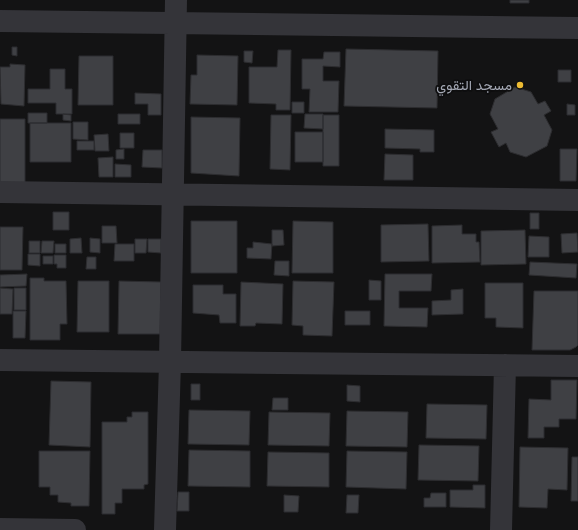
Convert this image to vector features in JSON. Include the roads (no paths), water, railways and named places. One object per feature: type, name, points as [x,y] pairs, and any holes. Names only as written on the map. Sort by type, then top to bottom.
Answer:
[{"type":"street","points":[[165,530],[170,362],[176,0]]},
{"type":"street","points":[[0,21],[578,28]]},
{"type":"street","points":[[0,192],[578,200]]},
{"type":"street","points":[[0,360],[578,366]]},
{"type":"street","points":[[501,530],[505,365]]},
{"type":"street","points":[[0,528],[75,530]]},
{"type":"place","name":"مسجد التقوي","points":[[520,85]]}]
